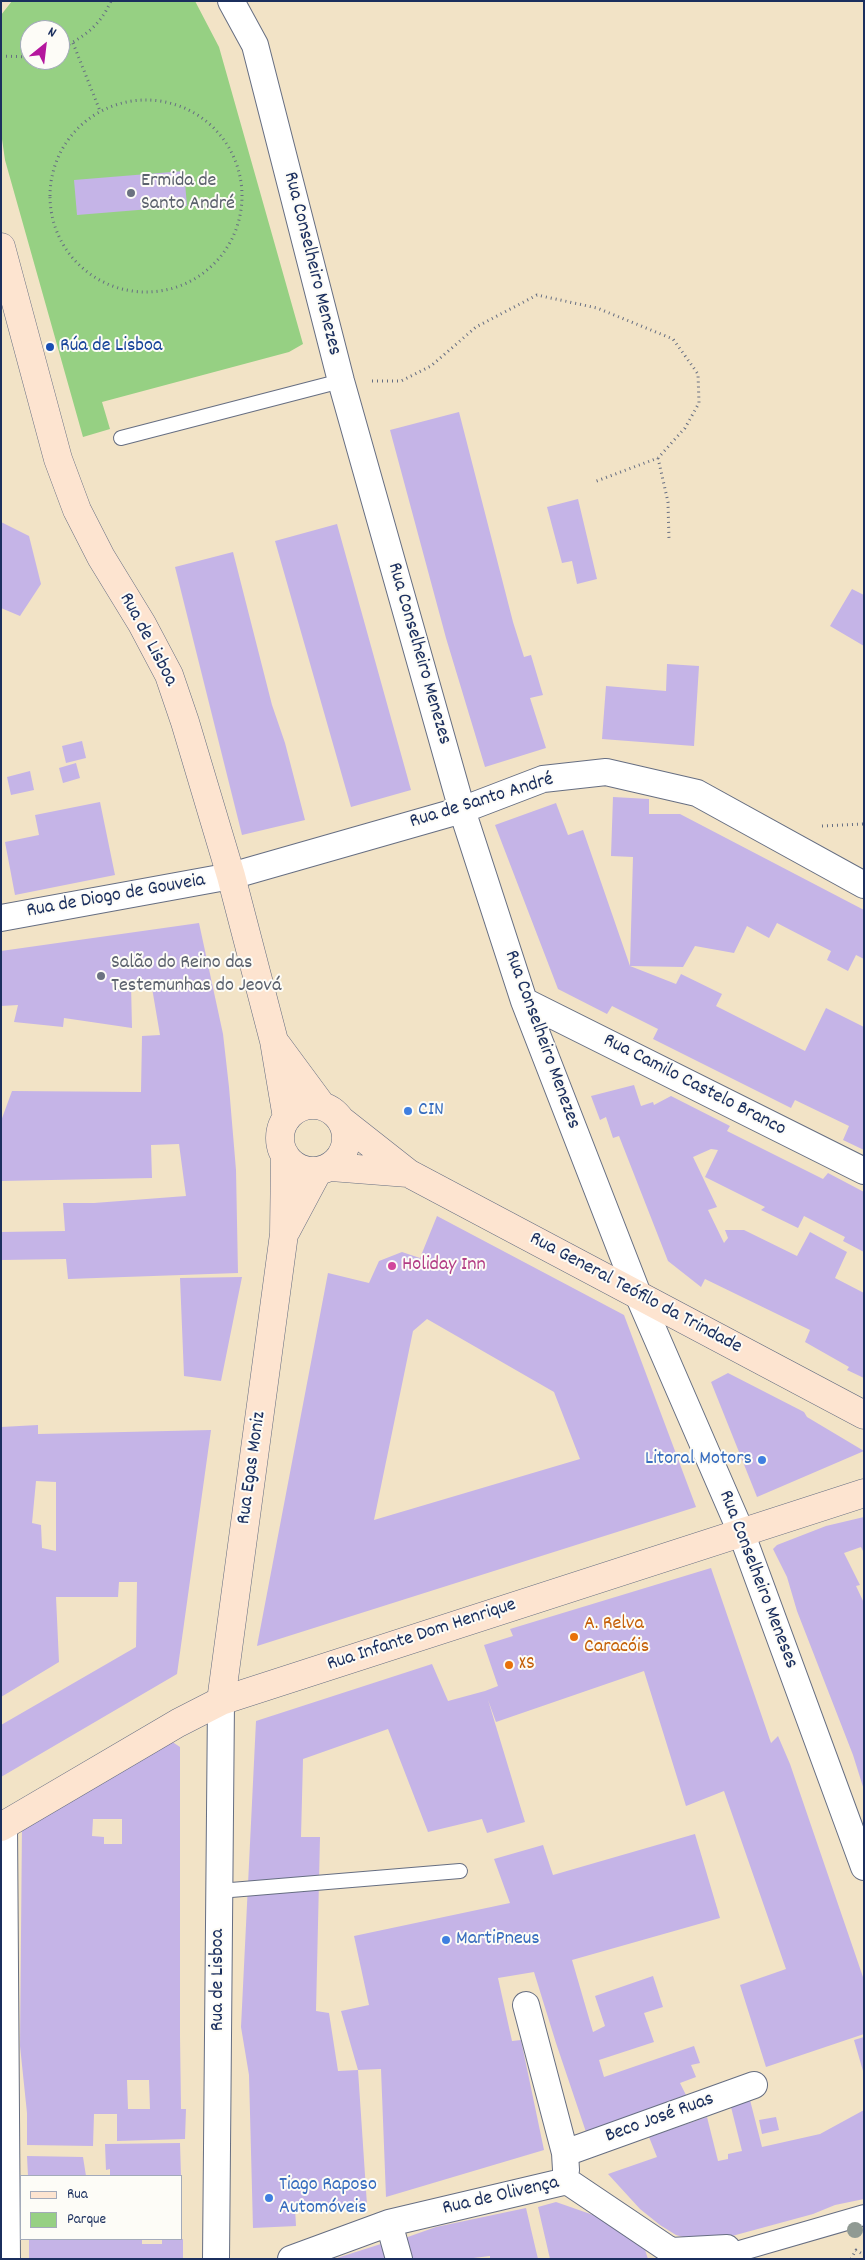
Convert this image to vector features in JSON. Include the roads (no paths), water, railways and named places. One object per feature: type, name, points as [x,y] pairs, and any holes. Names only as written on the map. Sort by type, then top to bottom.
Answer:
[{"type":"main road","name":"Rua de Lisboa","points":[[1,247],[58,459],[77,510],[101,557],[142,624],[169,675],[231,876],[274,1041],[287,1118]]},
{"type":"main road","name":"Rua de Lisboa","points":[[274,1041],[332,1113]]},
{"type":"main road","points":[[308,1105],[332,1113],[347,1133],[346,1146],[340,1158],[324,1169],[305,1170],[294,1165],[285,1155],[280,1143],[281,1130],[287,1118],[296,1109],[308,1105]]},
{"type":"main road","name":"Rua General Teófilo da Trindade","points":[[332,1113],[408,1172],[639,1297],[864,1415]]},
{"type":"main road","name":"Rua Egas Moniz","points":[[221,1701],[284,1234],[285,1155]]},
{"type":"main road","name":"Rua General Teófilo da Trindade","points":[[324,1169],[408,1172]]},
{"type":"main road","name":"Rua Egas Moniz","points":[[284,1234],[324,1169]]},
{"type":"main road","name":"Rua Infante Dom Henrique","points":[[3,1825],[178,1723],[221,1701],[864,1492]]},
{"type":"street","name":"Rua Conselheiro Menezes","points":[[231,1],[255,45],[341,381],[462,810],[524,1002],[639,1297]]},
{"type":"street","name":"Rua de Santo André","points":[[231,876],[462,810],[543,779],[606,772],[696,793],[864,885]]},
{"type":"street","name":"Rua de Diogo de Gouveia","points":[[1,918],[231,876]]},
{"type":"street","name":"Rua Camilo Castelo Branco","points":[[524,1002],[864,1171]]},
{"type":"street","name":"Rua Conselheiro Meneses","points":[[639,1297],[741,1532],[864,1867]]},
{"type":"street","name":"Rua de Lisboa","points":[[216,2259],[221,1701]]},
{"type":"street","points":[[3,1825],[8,2259]]},
{"type":"street","points":[[526,2005],[565,2153],[567,2181]]},
{"type":"street","name":"Beco José Ruas","points":[[565,2153],[754,2085]]},
{"type":"street","name":"Rua de Olivença","points":[[292,2259],[389,2223],[567,2181],[671,2251],[729,2254]]},
{"type":"street","points":[[729,2254],[864,2215]]},
{"type":"street","points":[[389,2223],[399,2259]]},
{"type":"lane","points":[[122,438],[341,381]]},
{"type":"lane","points":[[219,1891],[460,1871]]},
{"type":"place","name":"Ermida de Santo André","points":[[131,193]]},
{"type":"place","name":"Rúa de Lisboa","points":[[50,347]]},
{"type":"place","name":"Salão do Reino das Testemunhas do Jeová","points":[[101,976]]},
{"type":"place","name":"CIN","points":[[408,1111]]},
{"type":"place","name":"Holiday Inn","points":[[392,1266]]},
{"type":"place","name":"Litoral Motors","points":[[762,1460]]},
{"type":"place","name":"A. Relva Caracóis","points":[[574,1637]]},
{"type":"place","name":"XS","points":[[509,1665]]},
{"type":"place","name":"MartiPneus","points":[[446,1940]]},
{"type":"place","name":"Tiago Raposo Automóveis","points":[[269,2198]]}]
